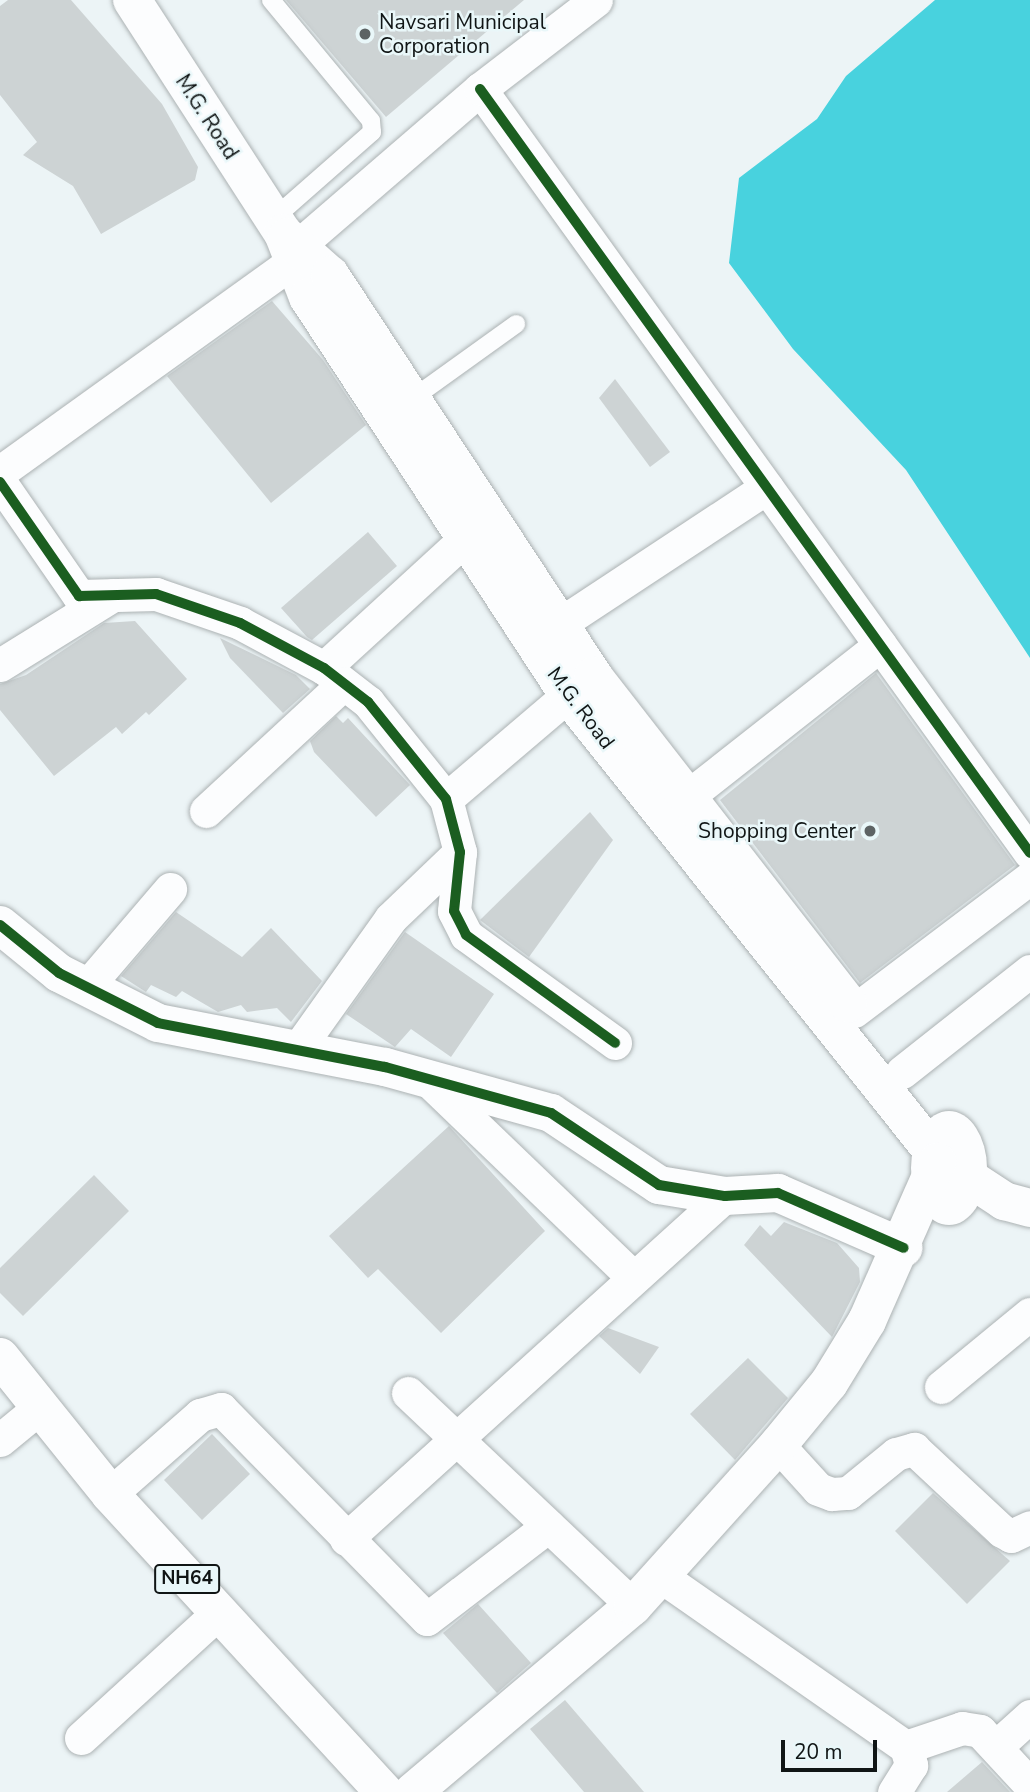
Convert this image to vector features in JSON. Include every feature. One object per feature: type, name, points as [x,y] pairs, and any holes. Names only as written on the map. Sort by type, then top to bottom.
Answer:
[{"type":"main road","name":"M.G. Road","points":[[132,0],[287,240],[308,297],[568,695],[946,1151],[1028,1205]]},
{"type":"main road","name":"M.G. Road","points":[[287,240],[330,275],[558,625],[687,797],[902,1072],[946,1151]]},
{"type":"main road","points":[[0,925],[59,973],[89,984],[119,1009],[168,1027],[299,1047],[551,1113],[659,1185],[724,1196],[778,1193],[904,1248]]},
{"type":"main road","points":[[413,1792],[633,1606],[662,1577],[778,1445],[829,1383],[904,1248],[946,1151]]},
{"type":"main road","name":"NH64","points":[[0,1357],[110,1494],[371,1787]]},
{"type":"street","points":[[0,471],[287,240],[596,0]]},
{"type":"street","points":[[480,89],[1030,853]]},
{"type":"street","points":[[0,482],[69,587],[79,596],[156,594],[240,623],[333,676],[376,711],[446,799],[460,852],[454,911],[466,935],[615,1043]]},
{"type":"street","points":[[558,625],[767,487]]},
{"type":"street","points":[[206,811],[466,538]]},
{"type":"street","points":[[0,665],[115,594]]},
{"type":"street","points":[[687,797],[880,645]]},
{"type":"street","points":[[446,799],[568,695]]},
{"type":"street","points":[[299,1047],[391,918],[460,852]]},
{"type":"street","points":[[854,1011],[1030,878]]},
{"type":"street","points":[[89,984],[170,889]]},
{"type":"street","points":[[902,1072],[1030,971]]},
{"type":"street","points":[[427,1079],[633,1277]]},
{"type":"street","points":[[346,1539],[454,1437],[724,1196]]},
{"type":"street","points":[[941,1387],[1030,1314]]},
{"type":"street","points":[[408,1393],[633,1606]]},
{"type":"street","points":[[0,1440],[40,1407]]},
{"type":"street","points":[[110,1494],[200,1415],[221,1409],[426,1619],[548,1526]]},
{"type":"street","points":[[778,1445],[818,1489],[832,1494],[848,1493],[896,1454],[914,1449],[1002,1531],[1011,1536],[1030,1527]]},
{"type":"street","points":[[662,1577],[906,1747],[911,1765],[894,1792]]},
{"type":"street","points":[[81,1738],[218,1613]]},
{"type":"street","points":[[998,1745],[1030,1716]]},
{"type":"street","points":[[906,1747],[962,1728],[998,1745],[1030,1784]]},
{"type":"lane","points":[[271,0],[371,121],[372,131],[287,240]]},
{"type":"lane","points":[[410,401],[516,324]]},
{"type":"water","points":[[935,0],[1030,0],[1030,658],[906,470],[793,349],[729,263],[739,178],[817,119],[846,76]]},
{"type":"building","points":[[8,0],[71,0],[162,104],[198,167],[195,180],[101,234],[73,186],[23,155],[37,142],[0,95],[0,6]]},
{"type":"building","name":"Navsari Municipal Corporation","points":[[286,0],[524,0],[386,117]]},
{"type":"building","points":[[272,301],[323,360],[366,425],[271,503],[167,376]]},
{"type":"building","points":[[615,379],[670,452],[650,467],[599,398]]},
{"type":"building","points":[[368,532],[397,566],[312,640],[281,608]]},
{"type":"building","points":[[135,621],[187,679],[149,715],[146,712],[122,734],[116,727],[54,776],[0,710],[0,684],[26,675],[104,623]]},
{"type":"building","points":[[220,638],[296,675],[310,689],[283,713],[230,658]]},
{"type":"building","name":"Shopping Center","points":[[876,673],[1015,865],[860,983],[720,800]]},
{"type":"building","points":[[336,716],[343,723],[348,718],[410,785],[376,817],[314,752],[310,741]]},
{"type":"building","points":[[590,812],[613,840],[529,957],[480,920]]},
{"type":"building","points":[[176,912],[242,957],[271,928],[322,981],[291,1022],[277,1008],[247,1012],[241,1005],[218,1012],[182,991],[176,997],[151,985],[146,992],[121,976]]},
{"type":"building","points":[[405,932],[494,994],[451,1057],[411,1029],[395,1047],[346,1014]]},
{"type":"building","points":[[449,1126],[545,1231],[441,1333],[378,1269],[368,1278],[329,1236]]},
{"type":"building","points":[[94,1175],[129,1211],[23,1316],[0,1293],[0,1268]]},
{"type":"building","points":[[784,1222],[837,1243],[859,1268],[860,1282],[832,1337],[744,1245],[760,1225],[771,1236]]},
{"type":"building","points":[[608,1328],[659,1347],[640,1374],[599,1336]]},
{"type":"building","points":[[748,1358],[788,1398],[735,1460],[690,1414]]},
{"type":"building","points":[[212,1434],[250,1474],[202,1520],[164,1480]]},
{"type":"building","points":[[933,1493],[1010,1561],[967,1604],[895,1531]]},
{"type":"building","points":[[478,1604],[531,1663],[497,1693],[443,1633]]},
{"type":"building","points":[[565,1700],[644,1792],[584,1792],[530,1729]]},
{"type":"building","points":[[982,1762],[1010,1792],[947,1792]]},
{"type":"cycle path","points":[[480,89],[1030,853]]},
{"type":"cycle path","points":[[0,482],[79,596],[156,594],[240,623],[324,668],[368,702],[446,799],[460,852],[454,911],[466,935],[615,1043]]},
{"type":"cycle path","points":[[0,925],[59,973],[158,1023],[385,1067],[551,1113],[659,1185],[725,1196],[778,1193],[904,1248]]},
{"type":"place","name":"Navsari Municipal Corporation","points":[[365,34]]},
{"type":"place","name":"Shopping Center","points":[[870,831]]}]
